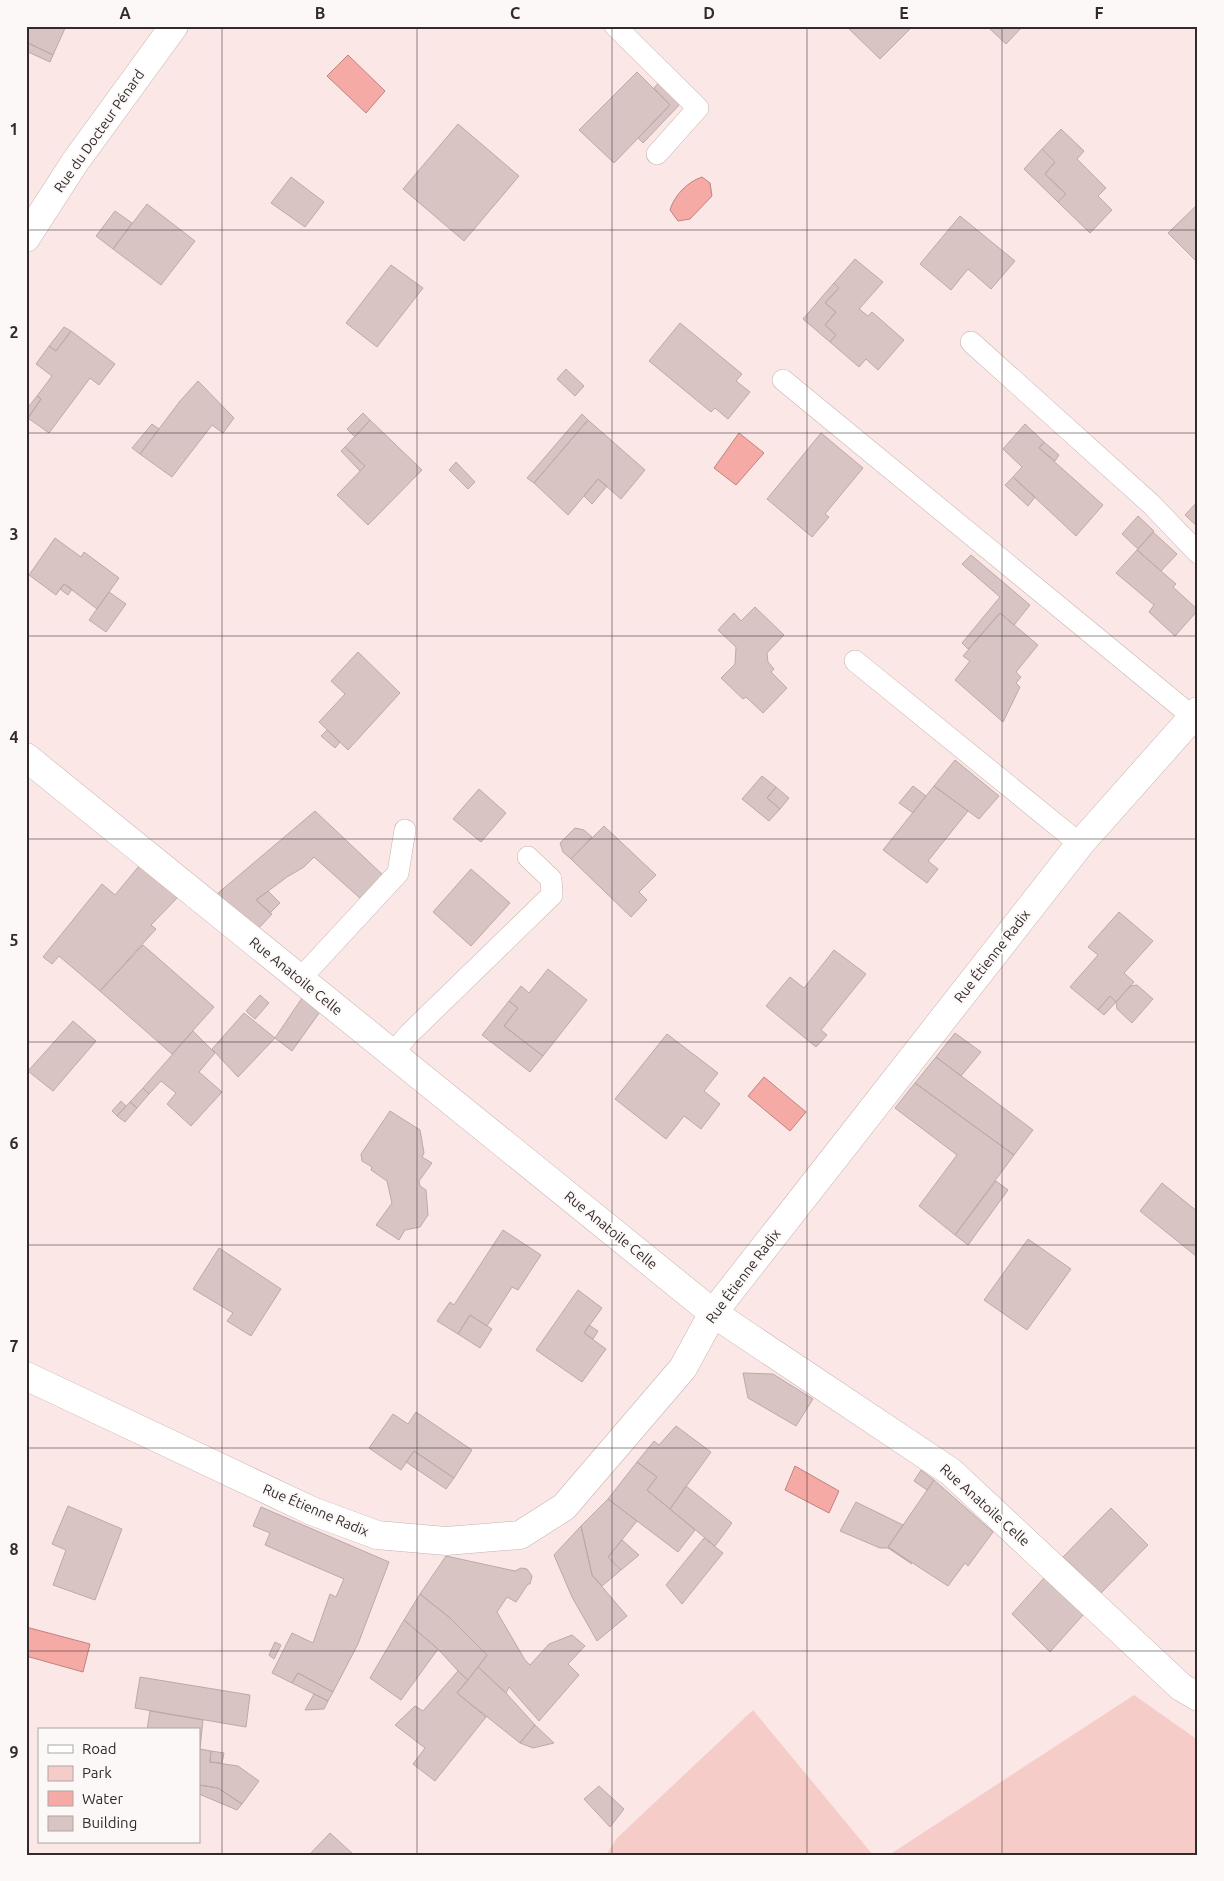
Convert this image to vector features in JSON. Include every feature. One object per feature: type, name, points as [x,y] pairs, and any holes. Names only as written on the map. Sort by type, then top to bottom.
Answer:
[{"type":"street","name":"Rue du Docteur Pénard","points":[[26,238],[75,162],[174,26]]},
{"type":"street","name":"Rue Étienne Radix","points":[[26,1376],[312,1511],[377,1536],[446,1541],[520,1534],[564,1507],[683,1368],[713,1313],[1080,844],[1195,714]]},
{"type":"street","name":"Rue Anatoile Celle","points":[[26,757],[713,1313],[951,1472],[1181,1687],[1198,1697]]},
{"type":"lane","points":[[615,26],[698,108],[657,154]]},
{"type":"lane","points":[[972,342],[1151,504],[1198,553]]},
{"type":"lane","points":[[783,380],[1195,714]]},
{"type":"lane","points":[[855,661],[1080,844]]},
{"type":"lane","points":[[300,979],[398,873],[405,830]]},
{"type":"lane","points":[[392,1054],[552,895],[552,879],[528,856]]},
{"type":"green space","points":[[1134,1695],[1198,1740],[1198,1855],[889,1855]]},
{"type":"green space","points":[[753,1710],[873,1855],[606,1855],[617,1838]]},
{"type":"water","points":[[348,55],[385,91],[366,113],[327,76]]},
{"type":"water","points":[[702,177],[710,183],[712,196],[690,219],[678,221],[670,210],[675,200],[686,186]]},
{"type":"water","points":[[739,433],[764,453],[736,485],[714,468]]},
{"type":"water","points":[[764,1077],[806,1112],[790,1131],[748,1096]]},
{"type":"water","points":[[795,1466],[839,1491],[829,1513],[785,1490]]},
{"type":"water","points":[[26,1627],[90,1644],[83,1672],[26,1656]]},
{"type":"building","points":[[26,26],[66,26],[53,55],[26,42]]},
{"type":"building","points":[[846,26],[913,26],[880,59]]},
{"type":"building","points":[[990,26],[1023,26],[1006,44],[989,28]]},
{"type":"building","points":[[26,42],[53,55],[50,62],[26,51]]},
{"type":"building","points":[[637,72],[670,105],[614,163],[579,130]]},
{"type":"building","points":[[661,80],[683,101],[643,143],[638,138],[670,105],[654,88]]},
{"type":"building","points":[[458,124],[519,176],[464,241],[403,189]]},
{"type":"building","points":[[1061,129],[1084,151],[1077,159],[1106,188],[1098,196],[1112,210],[1090,233],[1058,202],[1066,194],[1045,174],[1055,162],[1042,149]]},
{"type":"building","points":[[1042,149],[1055,162],[1045,174],[1066,194],[1058,202],[1024,169]]},
{"type":"building","points":[[291,177],[324,202],[305,227],[271,203]]},
{"type":"building","points":[[147,204],[195,241],[161,285],[113,249]]},
{"type":"building","points":[[1198,204],[1198,263],[1168,233]]},
{"type":"building","points":[[115,211],[132,223],[113,249],[96,236]]},
{"type":"building","points":[[960,216],[1015,261],[991,289],[968,269],[951,290],[920,264]]},
{"type":"building","points":[[855,259],[883,282],[859,309],[868,316],[872,312],[904,340],[878,370],[866,359],[859,367],[830,342],[836,335],[825,325],[836,312],[825,303],[839,288],[834,283]]},
{"type":"building","points":[[391,265],[423,288],[377,347],[346,323]]},
{"type":"building","points":[[834,283],[839,288],[825,303],[836,312],[825,325],[836,335],[830,342],[803,319]]},
{"type":"building","points":[[680,323],[742,374],[736,381],[750,392],[728,419],[715,408],[711,412],[649,361]]},
{"type":"building","points":[[64,327],[71,331],[56,351],[49,346]]},
{"type":"building","points":[[71,331],[115,364],[99,385],[90,378],[49,433],[28,418],[41,399],[37,396],[52,376],[36,364],[49,346],[56,351]]},
{"type":"building","points":[[566,369],[584,386],[575,396],[557,379]]},
{"type":"building","points":[[198,381],[234,418],[223,433],[212,425],[172,477],[140,454],[180,401]]},
{"type":"building","points":[[37,396],[41,399],[28,418],[26,410]]},
{"type":"building","points":[[363,413],[370,420],[355,437],[347,429]]},
{"type":"building","points":[[582,414],[588,420],[534,483],[527,478]]},
{"type":"building","points":[[370,420],[422,470],[368,525],[337,495],[365,466],[345,447]]},
{"type":"building","points":[[588,420],[645,470],[621,499],[598,479],[568,515],[534,483]]},
{"type":"building","points":[[152,424],[159,429],[140,454],[132,448]]},
{"type":"building","points":[[1025,424],[1044,442],[1039,448],[1103,505],[1076,536],[1013,477],[1022,467],[1003,449]]},
{"type":"building","points":[[821,433],[863,468],[825,514],[829,517],[812,537],[767,499]]},
{"type":"building","points":[[1044,442],[1059,455],[1055,461],[1039,448]]},
{"type":"building","points":[[345,447],[365,466],[360,471],[341,451]]},
{"type":"building","points":[[456,462],[475,482],[468,489],[449,470]]},
{"type":"building","points":[[1013,477],[1035,497],[1028,506],[1005,485]]},
{"type":"building","points":[[598,479],[607,486],[592,504],[584,496]]},
{"type":"building","points":[[1198,501],[1198,527],[1185,515]]},
{"type":"building","points":[[1138,516],[1154,531],[1138,549],[1122,534]]},
{"type":"building","points":[[1153,532],[1177,554],[1161,571],[1137,550]]},
{"type":"building","points":[[55,538],[81,557],[84,552],[119,578],[97,609],[64,584],[56,595],[29,575]]},
{"type":"building","points":[[1137,550],[1176,584],[1173,587],[1198,610],[1175,636],[1149,612],[1154,605],[1116,573]]},
{"type":"building","points":[[971,555],[1030,605],[1014,625],[1000,613],[968,649],[962,643],[1000,597],[962,564]]},
{"type":"building","points":[[64,584],[72,589],[68,595],[60,589]]},
{"type":"building","points":[[109,592],[126,604],[106,632],[89,620]]},
{"type":"building","points":[[755,607],[784,635],[767,653],[768,662],[774,669],[771,672],[787,688],[763,713],[746,697],[743,699],[721,678],[735,664],[736,647],[718,630],[734,613],[741,621]]},
{"type":"building","points":[[1000,613],[1038,645],[1016,672],[1021,677],[1016,683],[1020,687],[1003,722],[955,680],[970,661],[963,656]]},
{"type":"building","points":[[358,652],[400,693],[348,750],[319,722],[345,694],[331,681]]},
{"type":"building","points":[[327,730],[340,742],[335,748],[321,736]]},
{"type":"building","points":[[955,760],[999,796],[979,819],[934,786]]},
{"type":"building","points":[[762,776],[776,787],[767,798],[780,809],[769,821],[742,799]]},
{"type":"building","points":[[913,786],[926,796],[913,813],[899,803]]},
{"type":"building","points":[[934,786],[968,811],[928,861],[938,869],[927,883],[883,850]]},
{"type":"building","points":[[776,787],[789,798],[780,809],[767,798]]},
{"type":"building","points":[[479,789],[506,813],[481,842],[453,819]]},
{"type":"building","points":[[315,811],[384,876],[362,900],[314,857],[304,867],[256,900],[272,914],[259,928],[217,894]]},
{"type":"building","points":[[604,826],[656,875],[639,892],[647,900],[631,917],[571,859]]},
{"type":"building","points":[[575,828],[584,830],[592,837],[571,859],[563,852],[560,843]]},
{"type":"building","points":[[139,866],[179,896],[151,925],[156,929],[100,991],[59,956],[52,964],[43,957],[102,884],[115,895]]},
{"type":"building","points":[[471,869],[510,903],[471,946],[433,912]]},
{"type":"building","points":[[268,891],[280,903],[270,913],[256,900]]},
{"type":"building","points":[[1119,912],[1153,941],[1124,973],[1134,982],[1116,1002],[1110,996],[1098,1010],[1070,987],[1098,955],[1088,947]]},
{"type":"building","points":[[143,945],[214,1007],[172,1054],[100,991]]},
{"type":"building","points":[[834,950],[866,974],[821,1030],[827,1035],[816,1047],[766,1006],[790,977],[804,988]]},
{"type":"building","points":[[548,969],[587,1000],[543,1056],[504,1026],[518,1008],[509,1001],[521,986],[529,993]]},
{"type":"building","points":[[1137,985],[1153,999],[1132,1023],[1117,1009],[1116,1002],[1130,986]]},
{"type":"building","points":[[260,995],[269,1003],[255,1019],[246,1011]]},
{"type":"building","points":[[304,995],[322,1009],[292,1051],[275,1038]]},
{"type":"building","points":[[1110,996],[1116,1002],[1104,1015],[1098,1010]]},
{"type":"building","points":[[509,1001],[518,1008],[504,1026],[543,1056],[530,1072],[482,1035]]},
{"type":"building","points":[[244,1013],[275,1038],[238,1077],[212,1049]]},
{"type":"building","points":[[73,1021],[96,1041],[53,1091],[28,1071]]},
{"type":"building","points":[[193,1031],[215,1053],[199,1072],[222,1092],[191,1126],[167,1104],[176,1093],[161,1081],[149,1094],[143,1088]]},
{"type":"building","points":[[955,1033],[981,1052],[961,1076],[936,1057]]},
{"type":"building","points":[[667,1034],[718,1073],[704,1091],[720,1104],[701,1129],[684,1116],[666,1139],[615,1099]]},
{"type":"building","points":[[936,1057],[1033,1130],[1014,1155],[915,1083]]},
{"type":"building","points":[[915,1083],[1014,1155],[955,1235],[919,1206],[957,1155],[895,1108]]},
{"type":"building","points":[[143,1088],[149,1094],[137,1108],[130,1102]]},
{"type":"building","points":[[121,1101],[126,1106],[117,1116],[112,1111]]},
{"type":"building","points":[[130,1102],[137,1108],[125,1122],[117,1116]]},
{"type":"building","points":[[390,1111],[420,1130],[424,1153],[422,1157],[432,1163],[419,1181],[420,1186],[426,1190],[428,1215],[420,1227],[405,1230],[399,1240],[376,1225],[392,1203],[387,1181],[371,1170],[372,1167],[362,1161],[361,1154]]},
{"type":"building","points":[[996,1181],[1008,1190],[968,1245],[955,1235]]},
{"type":"building","points":[[1162,1183],[1198,1212],[1198,1253],[1196,1256],[1140,1211]]},
{"type":"building","points":[[503,1230],[541,1255],[518,1290],[512,1287],[487,1326],[470,1315],[458,1334],[437,1321],[450,1302],[454,1305]]},
{"type":"building","points":[[1028,1239],[1071,1269],[1027,1330],[984,1300]]},
{"type":"building","points":[[219,1248],[281,1289],[251,1336],[227,1321],[233,1313],[193,1289]]},
{"type":"building","points":[[578,1290],[602,1308],[584,1333],[606,1349],[582,1382],[536,1350]]},
{"type":"building","points":[[470,1315],[492,1329],[480,1348],[458,1334]]},
{"type":"building","points":[[589,1325],[598,1331],[593,1339],[584,1333]]},
{"type":"building","points":[[743,1373],[773,1374],[813,1399],[796,1426],[748,1398]]},
{"type":"building","points":[[416,1412],[472,1450],[454,1478],[414,1451],[401,1470],[369,1448],[393,1414],[408,1424]]},
{"type":"building","points":[[676,1426],[711,1452],[670,1509],[647,1490],[657,1477],[637,1462],[654,1441],[659,1445]]},
{"type":"building","points":[[414,1451],[454,1478],[446,1489],[406,1462]]},
{"type":"building","points":[[637,1462],[657,1477],[647,1490],[695,1530],[678,1552],[608,1499]]},
{"type":"building","points":[[921,1470],[934,1480],[927,1490],[914,1481]]},
{"type":"building","points":[[934,1480],[993,1532],[968,1566],[965,1563],[948,1586],[888,1547]]},
{"type":"building","points":[[686,1486],[732,1523],[715,1546],[670,1509]]},
{"type":"building","points":[[608,1499],[637,1521],[608,1557],[621,1570],[602,1586],[592,1575],[581,1526]]},
{"type":"building","points":[[856,1502],[903,1525],[888,1547],[912,1564],[888,1548],[880,1548],[840,1531]]},
{"type":"building","points":[[68,1506],[122,1529],[95,1600],[53,1585],[66,1550],[52,1544]]},
{"type":"building","points":[[261,1507],[389,1562],[358,1644],[333,1692],[298,1673],[292,1683],[272,1673],[292,1633],[313,1643],[330,1594],[336,1597],[344,1579],[265,1545],[270,1533],[253,1526]]},
{"type":"building","points":[[1111,1508],[1148,1545],[1101,1593],[1063,1557]]},
{"type":"building","points":[[581,1526],[592,1575],[627,1616],[597,1641],[572,1597],[554,1555]]},
{"type":"building","points":[[704,1538],[723,1553],[682,1604],[666,1585]]},
{"type":"building","points":[[622,1540],[639,1555],[621,1570],[608,1557]]},
{"type":"building","points":[[446,1556],[515,1571],[521,1568],[527,1569],[532,1576],[530,1584],[528,1584],[516,1602],[507,1597],[497,1612],[525,1660],[530,1665],[549,1644],[572,1635],[585,1646],[568,1664],[579,1675],[539,1721],[509,1687],[506,1693],[478,1667],[487,1655],[450,1618],[420,1594]]},
{"type":"building","points":[[1044,1578],[1084,1614],[1050,1652],[1012,1614]]},
{"type":"building","points":[[420,1594],[450,1618],[487,1655],[468,1680],[438,1649],[404,1620]]},
{"type":"building","points":[[404,1620],[438,1649],[401,1700],[370,1678]]},
{"type":"building","points":[[275,1642],[281,1645],[274,1659],[269,1655]]},
{"type":"building","points":[[478,1667],[506,1693],[535,1725],[520,1743],[457,1693]]},
{"type":"building","points":[[458,1671],[468,1680],[457,1693],[486,1717],[435,1781],[413,1764],[425,1748],[395,1725],[415,1706],[423,1711]]},
{"type":"building","points":[[298,1673],[333,1692],[328,1701],[292,1683]]},
{"type":"building","points":[[140,1677],[250,1695],[246,1727],[135,1708]]},
{"type":"building","points":[[314,1694],[328,1701],[324,1709],[305,1710]]},
{"type":"building","points":[[150,1711],[203,1720],[200,1749],[200,1728],[147,1728]]},
{"type":"building","points":[[535,1725],[554,1743],[533,1748],[520,1743]]},
{"type":"building","points":[[200,1749],[211,1751],[210,1762],[238,1766],[259,1781],[242,1804],[218,1788],[200,1785]]},
{"type":"building","points":[[211,1751],[224,1753],[222,1763],[210,1762]]},
{"type":"building","points":[[200,1785],[218,1788],[242,1804],[237,1810],[200,1794]]},
{"type":"building","points":[[599,1786],[624,1809],[610,1827],[584,1799]]},
{"type":"building","points":[[330,1833],[354,1855],[309,1855]]}]
